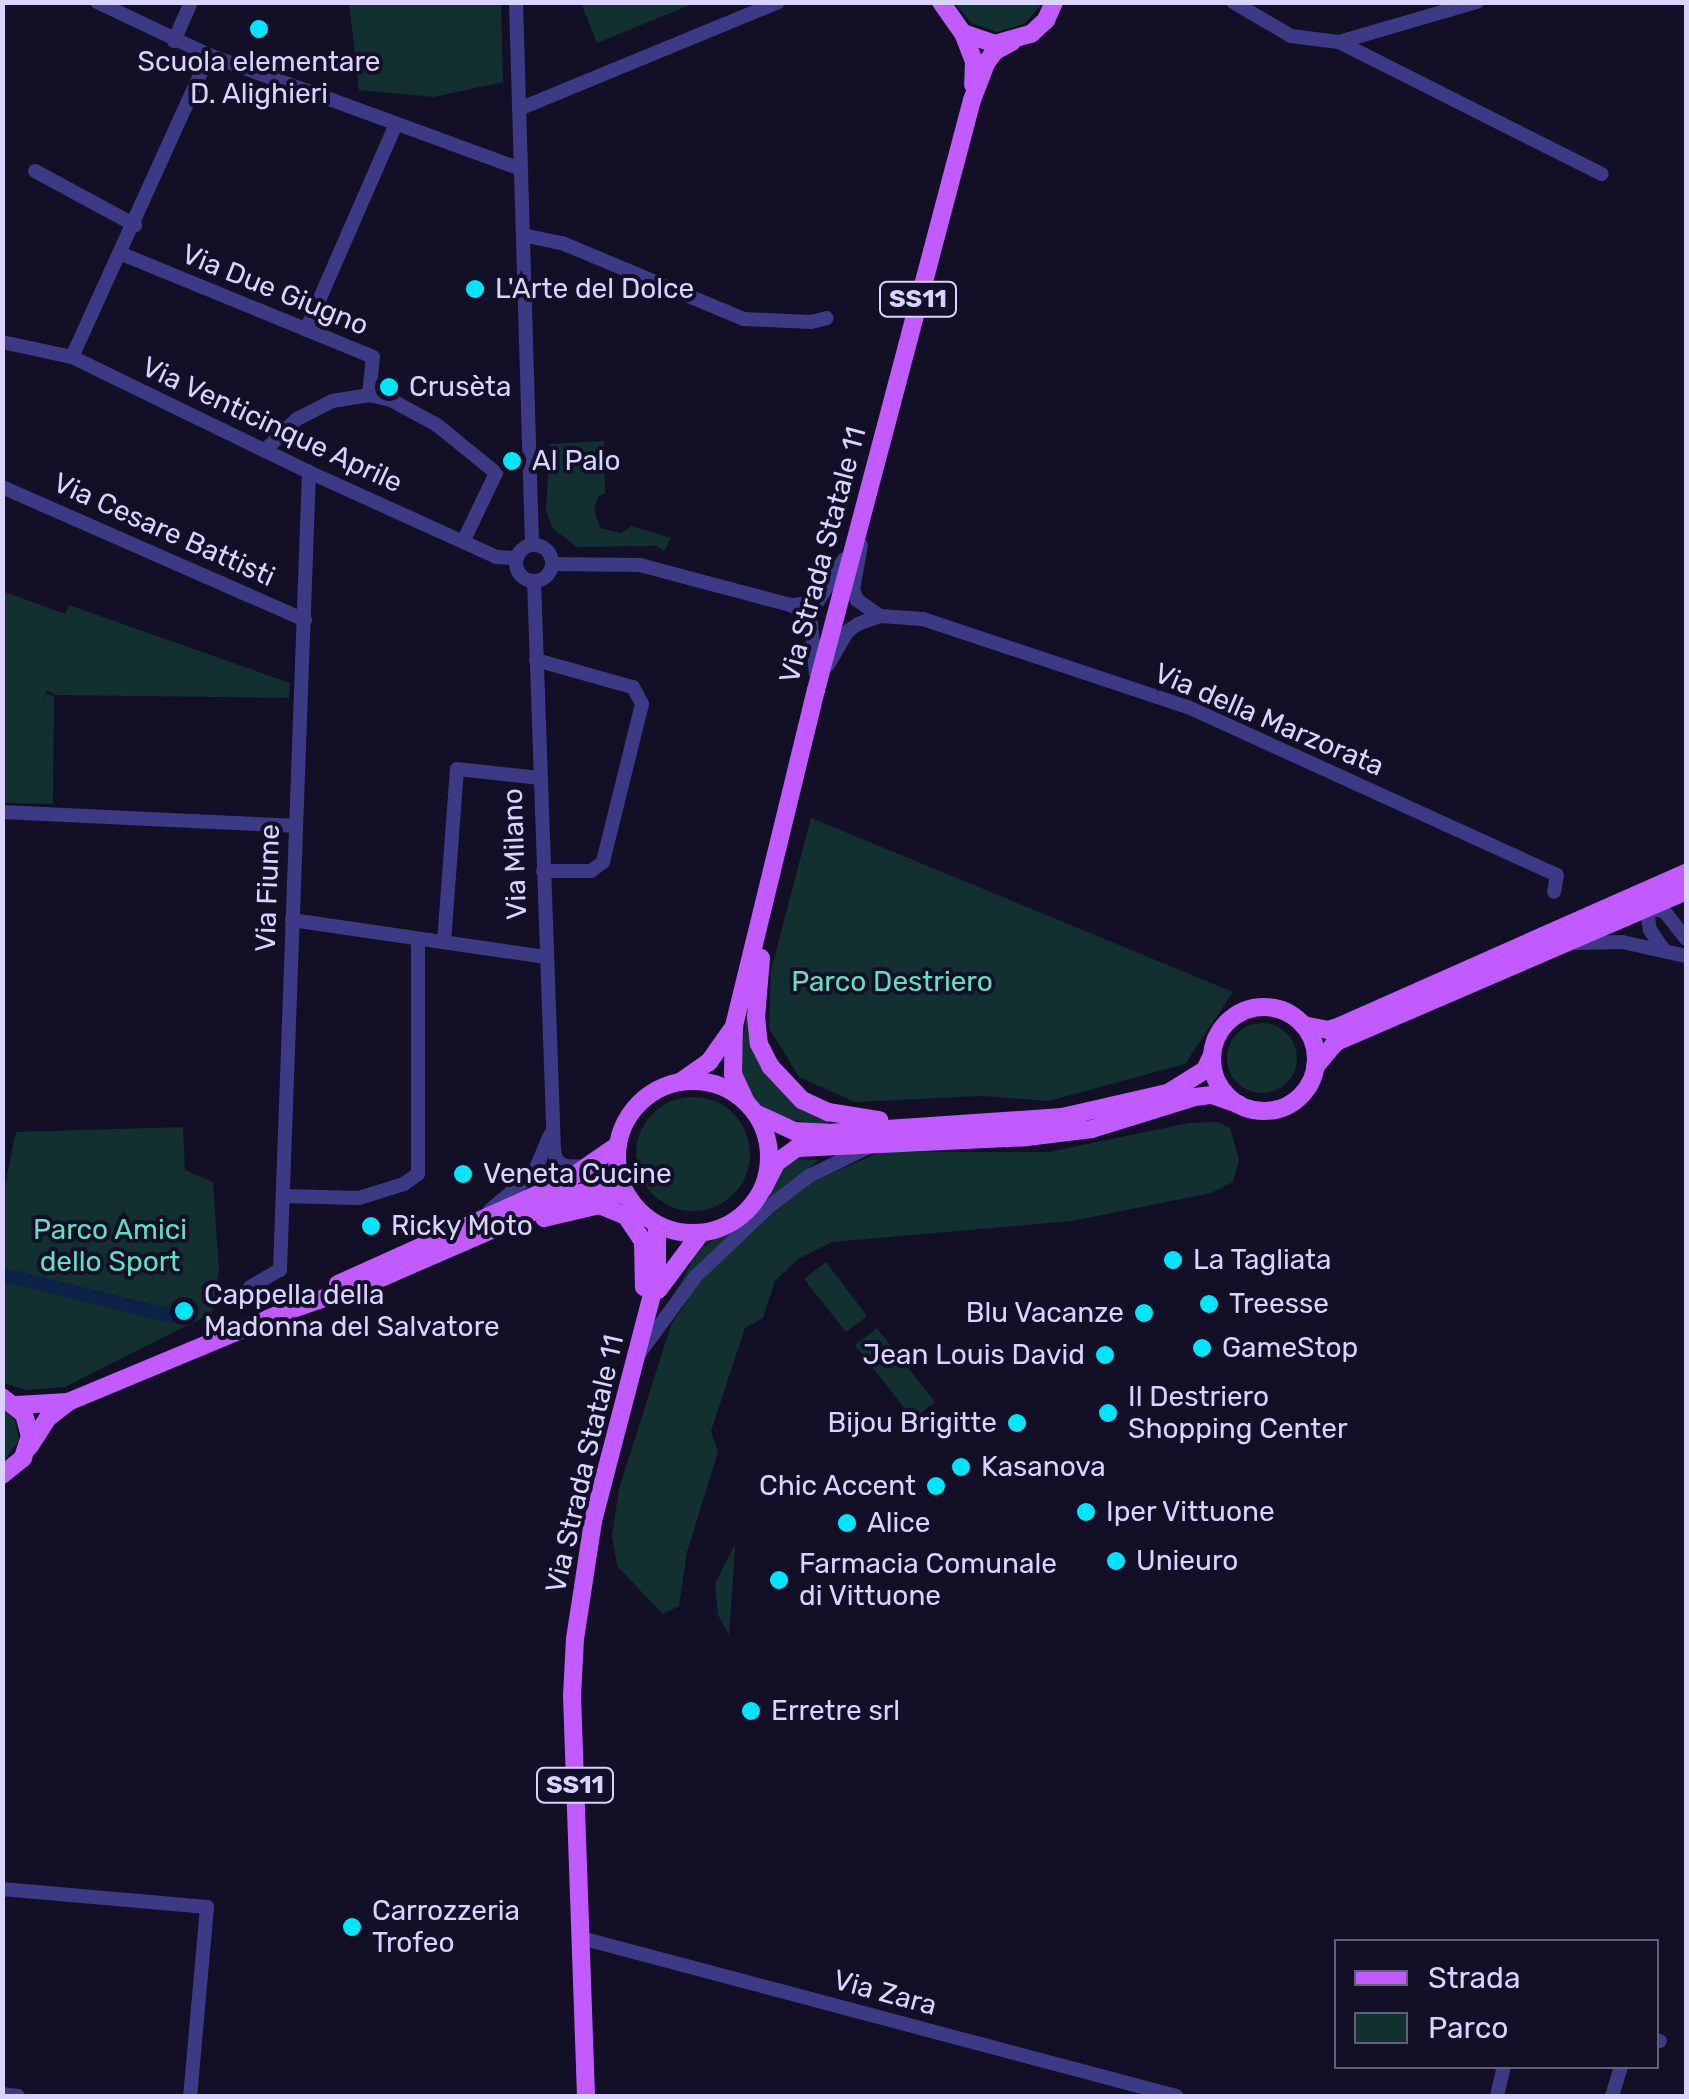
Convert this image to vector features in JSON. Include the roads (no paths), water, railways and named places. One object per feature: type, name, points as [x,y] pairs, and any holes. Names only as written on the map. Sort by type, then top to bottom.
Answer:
[{"type":"main road","name":"Via Strada Statale 11","points":[[941,2],[963,33],[974,61],[972,100]]},
{"type":"main road","name":"Via Strada Statale 11","points":[[751,1108],[733,1074],[734,1026],[816,690],[972,100],[986,63],[995,51],[1031,34],[1046,20],[1054,2]]},
{"type":"main road","points":[[963,33],[978,40],[1012,42]]},
{"type":"main road","points":[[1686,877],[1328,1030],[1304,1025],[1284,1010],[1248,1009],[1227,1022],[1205,1070],[1168,1093],[1107,1109],[1034,1119],[828,1133],[794,1131],[751,1108],[728,1089],[704,1081],[679,1082],[657,1090],[639,1104],[618,1145],[617,1162],[627,1196],[657,1225],[700,1234],[738,1220],[763,1190],[776,1164],[797,1148],[1026,1137],[1092,1129],[1212,1095],[1262,1111],[1288,1106],[1306,1088],[1316,1067],[1336,1042],[1686,891]]},
{"type":"main road","points":[[763,904],[764,942],[756,987],[759,1044],[770,1066],[802,1100],[828,1112],[868,1120],[987,1114],[1034,1119]]},
{"type":"main road","points":[[1304,1025],[1314,1044],[1316,1067]]},
{"type":"main road","name":"Via Strada Statale 11","points":[[679,1082],[709,1062],[734,1026]]},
{"type":"main road","points":[[1212,1055],[1220,1088],[1238,1104]]},
{"type":"main road","points":[[751,1108],[769,1144],[763,1190]]},
{"type":"main road","points":[[482,1226],[590,1167],[618,1145]]},
{"type":"main road","points":[[4,1475],[48,1418],[68,1402],[284,1312],[378,1262],[586,1190],[627,1196]]},
{"type":"main road","points":[[482,1226],[599,1205],[626,1216],[644,1241],[647,1258],[626,1392]]},
{"type":"main road","name":"Via Strada Statale 11","points":[[581,1938],[572,1696],[576,1632],[593,1522],[650,1308],[660,1254],[657,1225]]},
{"type":"main road","name":"Via Strada Statale 11","points":[[650,1308],[673,1266],[700,1234]]},
{"type":"main road","points":[[10,1401],[68,1402]]},
{"type":"main road","points":[[10,1401],[28,1424],[28,1448]]},
{"type":"main road","name":"SS11","points":[[581,1938],[586,2096]]},
{"type":"street","points":[[97,2],[209,55],[394,126],[521,169]]},
{"type":"street","points":[[174,41],[192,2]]},
{"type":"street","points":[[516,2],[532,545]]},
{"type":"street","points":[[519,109],[778,2]]},
{"type":"street","points":[[1232,2],[1262,24],[1291,36],[1338,42],[1602,174]]},
{"type":"street","points":[[1338,42],[1477,2]]},
{"type":"street","points":[[72,357],[209,55]]},
{"type":"street","points":[[306,330],[394,126]]},
{"type":"street","points":[[35,171],[135,225]]},
{"type":"street","points":[[522,235],[562,243],[744,319],[810,322],[826,318]]},
{"type":"street","name":"Via Due Giugno","points":[[122,254],[373,357],[368,396]]},
{"type":"street","name":"Via Venticinque Aprile","points":[[2,342],[72,357],[264,451],[496,557],[517,558]]},
{"type":"street","points":[[264,451],[282,431],[332,401],[368,396],[391,400],[437,424],[496,473],[463,542]]},
{"type":"street","name":"Via Fiume","points":[[250,1287],[280,1270],[309,472]]},
{"type":"street","name":"Via Cesare Battisti","points":[[2,487],[305,620]]},
{"type":"street","points":[[552,564],[640,565],[808,606],[829,590],[868,498]]},
{"type":"street","points":[[868,498],[854,588],[857,600],[880,616]]},
{"type":"street","points":[[532,545],[548,551],[552,564],[547,576],[534,582],[520,574],[517,558],[532,545]]},
{"type":"street","name":"Via Milano","points":[[534,582],[552,1125]]},
{"type":"street","points":[[790,604],[803,611],[812,623],[816,690]]},
{"type":"street","points":[[816,690],[848,631],[880,616]]},
{"type":"street","name":"Via della Marzorata","points":[[880,616],[923,620],[1188,707],[1556,875],[1554,892]]},
{"type":"street","points":[[536,660],[633,687],[642,704],[603,862],[591,871],[543,871]]},
{"type":"street","points":[[444,942],[457,769],[540,778]]},
{"type":"street","points":[[2,812],[295,826]]},
{"type":"street","points":[[1664,950],[1650,930],[1651,908],[1664,891],[1686,877]]},
{"type":"street","points":[[1518,946],[1540,945],[1634,905],[1665,912],[1686,938]]},
{"type":"street","points":[[292,920],[546,958]]},
{"type":"street","points":[[283,1196],[358,1198],[404,1184],[418,1174],[418,939]]},
{"type":"street","points":[[1562,946],[1596,940],[1686,956]]},
{"type":"street","points":[[552,1125],[557,1161],[590,1167]]},
{"type":"street","points":[[482,1226],[534,1172],[546,1152],[552,1125]]},
{"type":"street","points":[[635,1360],[696,1276],[770,1206],[809,1176],[875,1144]]},
{"type":"street","points":[[2,1890],[208,1907],[190,2096]]},
{"type":"street","name":"Via Zara","points":[[581,1938],[1176,2096]]},
{"type":"street","points":[[1498,2096],[1503,2069]]},
{"type":"street","points":[[1612,2096],[1620,2069]]},
{"type":"street","points":[[2,2094],[18,2096]]},
{"type":"waterway","points":[[2,1274],[171,1316]]},
{"type":"place","name":"Scuola elementare D. Alighieri","points":[[259,29]]},
{"type":"place","name":"L'Arte del Dolce","points":[[475,289]]},
{"type":"place","name":"Crusèta","points":[[389,387]]},
{"type":"place","name":"Al Palo","points":[[512,461]]},
{"type":"place","name":"Veneta Cucine","points":[[463,1174]]},
{"type":"place","name":"Ricky Moto","points":[[371,1226]]},
{"type":"place","name":"La Tagliata","points":[[1173,1260]]},
{"type":"place","name":"Treesse","points":[[1209,1304]]},
{"type":"place","name":"Cappella della Madonna del Salvatore","points":[[184,1311]]},
{"type":"place","name":"Blu Vacanze","points":[[1144,1313]]},
{"type":"place","name":"GameStop","points":[[1202,1348]]},
{"type":"place","name":"Jean Louis David","points":[[1105,1355]]},
{"type":"place","name":"Il Destriero Shopping Center","points":[[1108,1413]]},
{"type":"place","name":"Bijou Brigitte","points":[[1017,1423]]},
{"type":"place","name":"Kasanova","points":[[961,1467]]},
{"type":"place","name":"Chic Accent","points":[[936,1486]]},
{"type":"place","name":"Iper Vittuone","points":[[1086,1512]]},
{"type":"place","name":"Alice","points":[[847,1523]]},
{"type":"place","name":"Unieuro","points":[[1116,1561]]},
{"type":"place","name":"Farmacia Comunale di Vittuone","points":[[779,1580]]},
{"type":"place","name":"Erretre srl","points":[[751,1711]]},
{"type":"place","name":"Carrozzeria Trofeo","points":[[352,1927]]},
{"type":"park label","name":"Parco Destriero","points":[[892,982]]},
{"type":"park label","name":"Parco Amici dello Sport","points":[[110,1246]]}]
